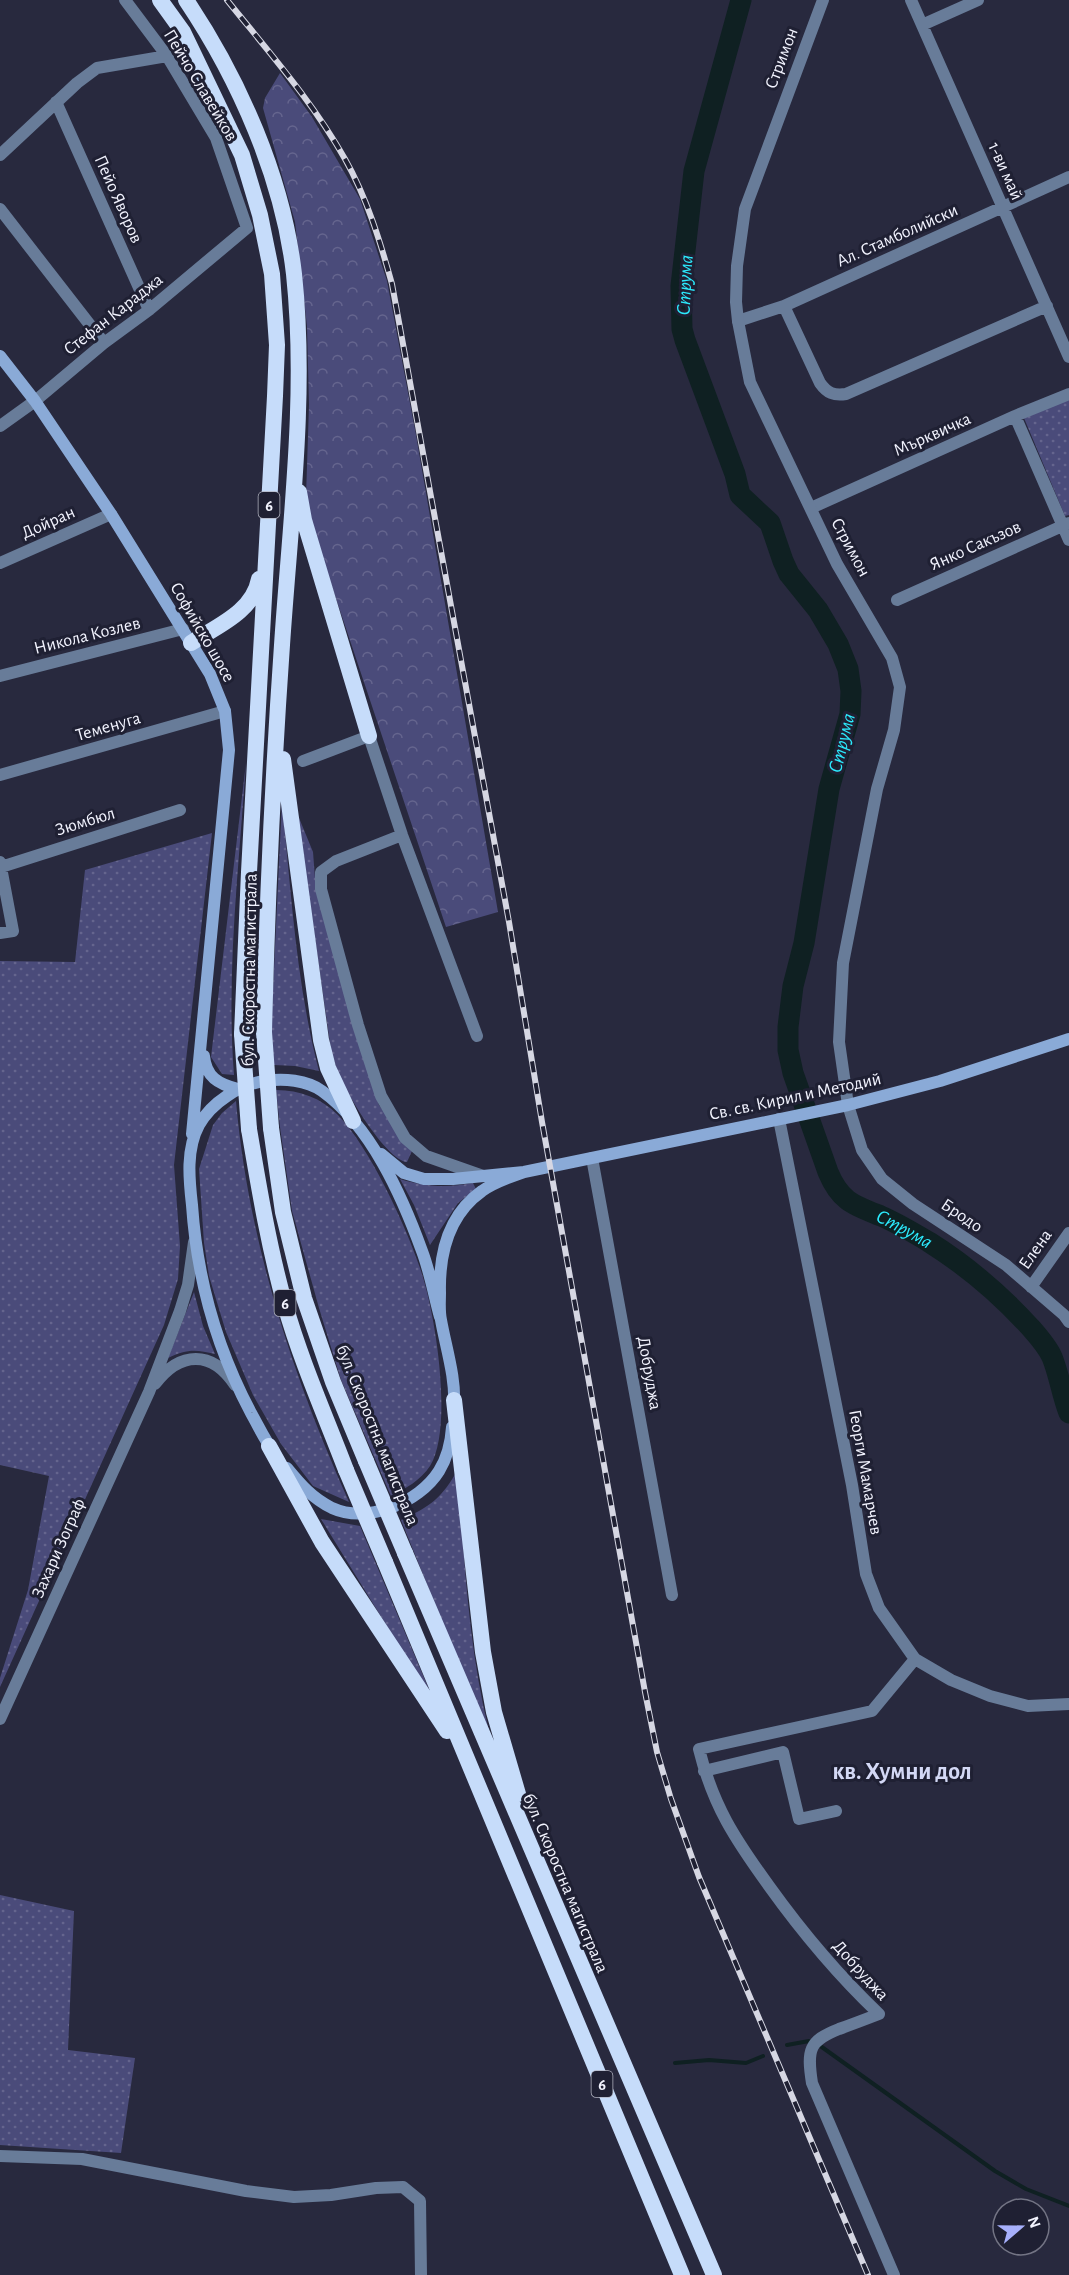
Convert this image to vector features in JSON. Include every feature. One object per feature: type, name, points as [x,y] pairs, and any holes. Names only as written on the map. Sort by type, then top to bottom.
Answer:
[{"type":"highway","name":"бул. Скоростна магистрала","points":[[160,0],[183,32],[242,155],[261,215],[272,274],[278,345],[248,884],[242,1034],[249,1129],[264,1217],[285,1305],[346,1470],[682,2275]]},
{"type":"highway","name":"бул. Скоростна магистрала","points":[[186,0],[214,41],[263,147],[282,210],[294,272],[299,344],[294,462],[277,711],[264,1032],[271,1128],[283,1212],[304,1298],[333,1382],[714,2275]]},
{"type":"highway","points":[[294,462],[304,520],[369,736]]},
{"type":"highway","points":[[187,636],[238,612],[251,601],[258,586],[267,533]]},
{"type":"highway","points":[[277,711],[321,1040],[328,1068],[359,1128]]},
{"type":"highway","points":[[454,1400],[483,1652],[494,1712],[537,1864]]},
{"type":"highway","points":[[269,1446],[322,1542],[471,1767]]},
{"type":"main road","name":"Софийско шосе","points":[[0,356],[35,401],[111,514],[216,685],[225,711],[229,750],[191,1144],[190,1184],[195,1241],[205,1294],[221,1346],[241,1394],[269,1446],[310,1495],[334,1509],[355,1514],[376,1512],[405,1501],[423,1488],[437,1473],[447,1456],[452,1436],[454,1400],[440,1317]]},
{"type":"main road","name":"Св. св. Кирил и Методий","points":[[359,1128],[388,1161],[405,1173],[424,1179],[453,1179],[524,1172],[842,1106],[940,1081],[1069,1039]]},
{"type":"main road","name":"Софийско шосе","points":[[202,1043],[209,1074],[224,1085],[238,1089]]},
{"type":"main road","points":[[191,1144],[200,1124],[211,1110],[238,1089],[264,1081],[299,1082],[321,1090],[359,1128],[395,1187],[423,1252],[440,1317]]},
{"type":"main road","name":"Св. св. Кирил и Методий","points":[[440,1317],[440,1271],[448,1233],[470,1202],[483,1190],[524,1172]]},
{"type":"street","name":"Пейчо Славейков","points":[[125,0],[167,56],[216,138],[247,228]]},
{"type":"street","name":"Стримон","points":[[823,0],[745,209],[737,266],[738,321],[750,382],[837,564],[892,658],[900,687],[894,730],[877,789],[843,963],[839,1042],[842,1106],[852,1124]]},
{"type":"street","name":"1-ви май","points":[[911,0],[1069,357]]},
{"type":"street","points":[[922,25],[978,0]]},
{"type":"street","points":[[0,155],[56,102],[97,68],[167,56]]},
{"type":"street","name":"Пейо Яворов","points":[[56,102],[149,310]]},
{"type":"street","name":"Ал. Стамболийски","points":[[738,321],[784,306],[1069,177]]},
{"type":"street","points":[[0,209],[104,343]]},
{"type":"street","name":"Стефан Караджа","points":[[0,426],[149,310],[247,228]]},
{"type":"street","points":[[784,306],[820,383],[825,390],[838,395],[1047,306]]},
{"type":"street","name":"Мърквичка","points":[[811,508],[1069,394]]},
{"type":"street","points":[[1015,416],[1066,524],[1069,540]]},
{"type":"street","name":"Дойран","points":[[0,563],[111,514]]},
{"type":"street","name":"Янко Сакъзов","points":[[897,600],[1066,524]]},
{"type":"street","name":"Никола Козлев","points":[[0,676],[187,636]]},
{"type":"street","name":"Теменуга","points":[[0,775],[225,711]]},
{"type":"street","points":[[303,761],[369,736],[402,835],[477,1036]]},
{"type":"street","name":"Зюмбюл","points":[[1,864],[180,810]]},
{"type":"street","points":[[402,835],[336,861],[321,872],[321,889],[358,1025],[381,1096],[405,1138],[426,1155],[483,1176]]},
{"type":"street","points":[[1,864],[6,932]]},
{"type":"street","name":"Георги Мамарчев","points":[[779,1119],[852,1485],[866,1574],[879,1608],[915,1659],[951,1680],[990,1696],[1028,1706],[1069,1704]]},
{"type":"street","name":"Бродо","points":[[852,1124],[862,1150],[882,1179],[930,1215],[1006,1265],[1069,1322]]},
{"type":"street","name":"Добруджа","points":[[592,1158],[672,1596]]},
{"type":"street","name":"Елена","points":[[1031,1287],[1069,1233]]},
{"type":"street","name":"Захари Зограф","points":[[0,1719],[149,1392],[188,1285],[195,1241]]},
{"type":"street","name":"Захари Зограф","points":[[149,1392],[169,1367],[181,1360],[192,1358],[205,1360],[219,1367],[230,1377],[241,1394]]},
{"type":"street","name":"Добруджа","points":[[894,2275],[812,2083],[809,2065],[815,2043],[822,2035],[879,2014],[842,1978],[787,1911],[733,1835],[721,1813],[704,1771],[699,1749],[872,1711],[915,1659]]},
{"type":"street","points":[[704,1771],[783,1752],[799,1819],[836,1811]]},
{"type":"street","points":[[0,2156],[82,2159],[246,2191],[294,2197],[403,2187],[420,2201],[421,2275]]},
{"type":"green space","points":[[280,73],[312,117],[360,199],[387,281],[416,435],[498,912],[446,927],[312,527],[306,497],[309,405],[307,326],[295,222],[263,108],[265,98]]},
{"type":"green space","points":[[1069,399],[1069,515],[1065,516],[1024,418]]},
{"type":"green space","points":[[246,763],[232,958],[234,1075],[222,1074],[211,1057]]},
{"type":"green space","points":[[282,801],[300,970],[319,1071],[274,1065],[271,1031]]},
{"type":"green space","points":[[297,813],[313,852],[315,878],[362,1053],[379,1105],[412,1151],[407,1162],[388,1150],[378,1138],[349,1095],[335,1064],[331,1050]]},
{"type":"green space","points":[[212,833],[174,1165],[180,1246],[178,1279],[164,1325],[0,1687],[0,1678],[28,1590],[49,1476],[0,1465],[0,961],[75,962],[85,870]]},
{"type":"green space","points":[[276,1090],[302,1093],[317,1100],[338,1115],[350,1129],[374,1166],[396,1209],[426,1287],[440,1368],[441,1425],[437,1448],[430,1466],[417,1480],[391,1496],[341,1380],[319,1308],[292,1211]]},
{"type":"green space","points":[[236,1101],[251,1204],[276,1306],[309,1405],[349,1502],[313,1486],[281,1444],[253,1395],[226,1332],[209,1276],[204,1243],[199,1169],[213,1125],[222,1113]]},
{"type":"green space","points":[[400,1179],[436,1186],[473,1183],[476,1189],[458,1203],[430,1245],[414,1205]]},
{"type":"green space","points":[[194,1292],[203,1326],[215,1354],[191,1351],[168,1358]]},
{"type":"green space","points":[[458,1469],[468,1601],[476,1666],[489,1731],[487,1733],[401,1520],[435,1500],[447,1487]]},
{"type":"green space","points":[[321,1519],[360,1526],[436,1706]]},
{"type":"green space","points":[[0,1895],[74,1911],[68,2050],[135,2058],[121,2153],[0,2145]]},
{"type":"waterway","name":"Струма","points":[[741,0],[694,171],[681,286],[682,329],[735,474],[740,495],[770,523],[789,574],[818,610],[838,644],[848,669],[851,691],[850,714],[829,789],[804,943],[793,986],[788,1027],[788,1050],[793,1073],[828,1172],[837,1190],[848,1201],[899,1225],[943,1251],[983,1281],[1007,1303],[1050,1353],[1069,1413]]},
{"type":"waterway","points":[[787,2045],[809,2041],[819,2045],[995,2171],[1026,2189],[1069,2206]]},
{"type":"waterway","points":[[675,2063],[709,2060],[746,2063],[763,2056]]},
{"type":"railway","points":[[227,0],[319,117],[345,159],[366,204],[392,284],[509,922],[542,1122],[657,1752],[699,1877],[868,2275]]},
{"type":"district","name":"кв. Хумни дол","points":[[902,1771]]}]
